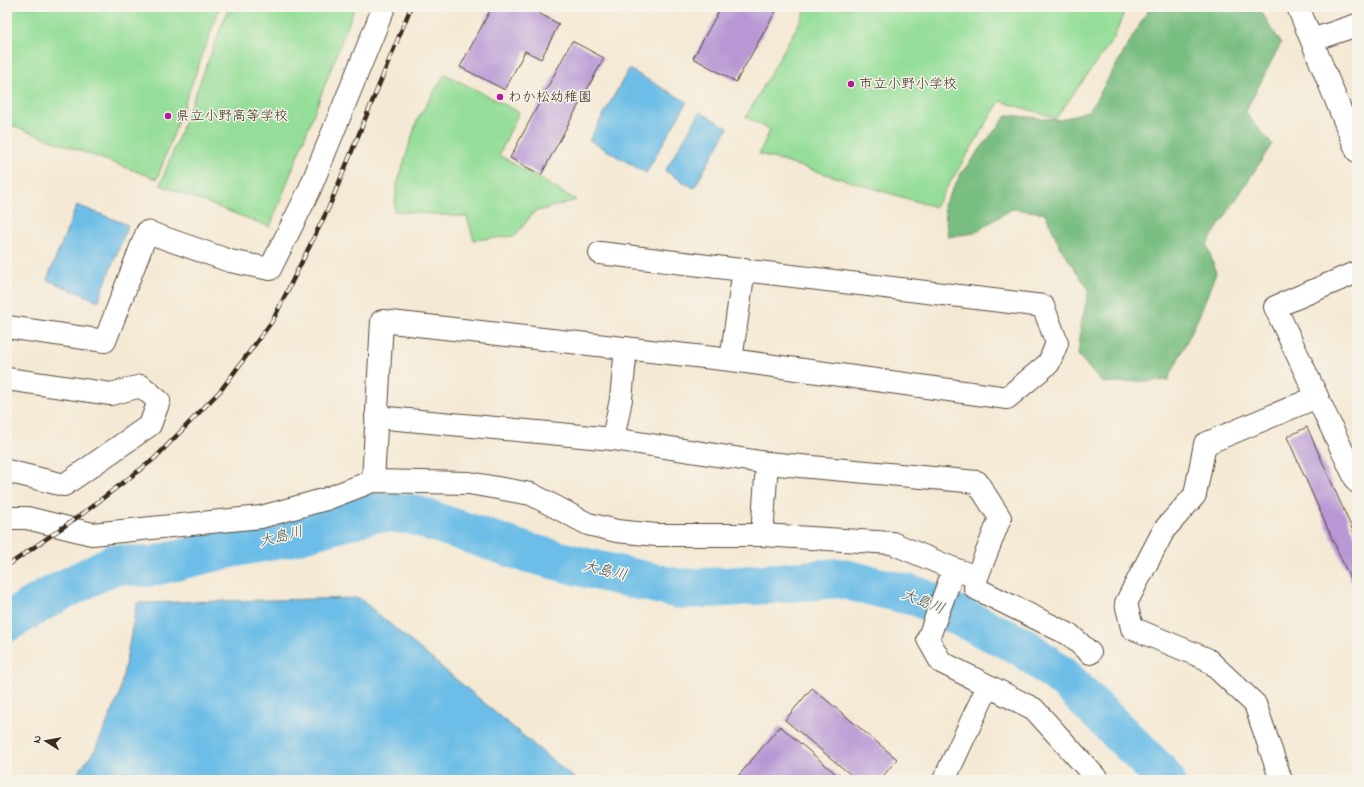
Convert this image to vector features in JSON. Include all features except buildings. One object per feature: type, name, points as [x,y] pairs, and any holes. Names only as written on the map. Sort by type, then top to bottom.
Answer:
[{"type":"street","points":[[7,327],[105,341],[147,232],[230,261],[270,269],[309,191],[384,7]]},
{"type":"street","points":[[1298,7],[1357,152]]},
{"type":"street","points":[[1312,40],[1357,25]]},
{"type":"street","points":[[373,481],[382,321],[731,360],[1007,398],[1049,363],[1057,343],[1043,306],[744,269],[600,253]]},
{"type":"street","points":[[731,360],[744,269]]},
{"type":"street","points":[[1357,272],[1275,308],[1357,482]]},
{"type":"street","points":[[613,439],[621,399],[626,348]]},
{"type":"street","points":[[7,379],[111,394],[141,386],[159,401],[150,425],[64,485],[7,471]]},
{"type":"street","points":[[1280,780],[1255,704],[1207,659],[1132,628],[1126,603],[1164,530],[1195,495],[1205,444],[1317,397]]},
{"type":"street","points":[[376,418],[613,439],[767,463],[977,482],[1000,518],[977,577],[975,588],[1070,635],[1090,653]]},
{"type":"street","points":[[762,536],[767,463]]},
{"type":"street","points":[[7,518],[28,518],[92,534],[261,517],[326,499],[373,481],[469,483],[531,494],[588,524],[617,531],[656,535],[762,536],[892,543],[977,577]]},
{"type":"street","points":[[954,569],[928,639],[941,662],[1034,709],[1098,780]]},
{"type":"street","points":[[944,780],[988,686]]},
{"type":"green space","points":[[7,7],[220,7],[157,179],[7,124]]},
{"type":"green space","points":[[229,7],[355,7],[270,227],[160,185]]},
{"type":"green space","points":[[808,7],[1126,7],[1114,38],[1056,118],[1000,101],[935,207],[759,154],[770,130],[746,117]]},
{"type":"green space","points":[[1150,7],[1258,7],[1281,43],[1245,112],[1272,144],[1207,244],[1216,273],[1199,316],[1168,380],[1102,383],[1078,355],[1082,320],[1089,290],[1060,247],[1045,213],[1012,209],[974,233],[948,237],[944,205],[962,172],[1007,115],[1060,120],[1090,110]]},
{"type":"green space","points":[[445,74],[519,112],[499,155],[576,200],[534,212],[515,236],[474,240],[467,217],[394,211],[397,185],[417,120]]},
{"type":"water","points":[[629,69],[687,102],[646,173],[589,140]]},
{"type":"water","points":[[700,112],[728,128],[694,188],[665,171]]},
{"type":"water","points":[[77,205],[128,225],[98,301],[47,280]]},
{"type":"water","points":[[359,598],[576,780],[72,780],[95,750],[119,696],[137,603]]},
{"type":"waterway","name":"大島川","points":[[7,622],[46,599],[114,564],[149,567],[230,548],[288,537],[376,512],[411,514],[525,552],[599,571],[680,589],[727,587],[839,578],[919,597],[1023,647],[1065,679],[1156,769],[1165,780]]},
{"type":"railway","points":[[7,566],[82,514],[154,459],[221,390],[273,320],[329,207],[411,7]]},
{"type":"place","name":"市立小野小学校","points":[[851,84]]},
{"type":"place","name":"わか松幼稚園","points":[[500,97]]},
{"type":"place","name":"県立小野高等学校","points":[[168,116]]}]
